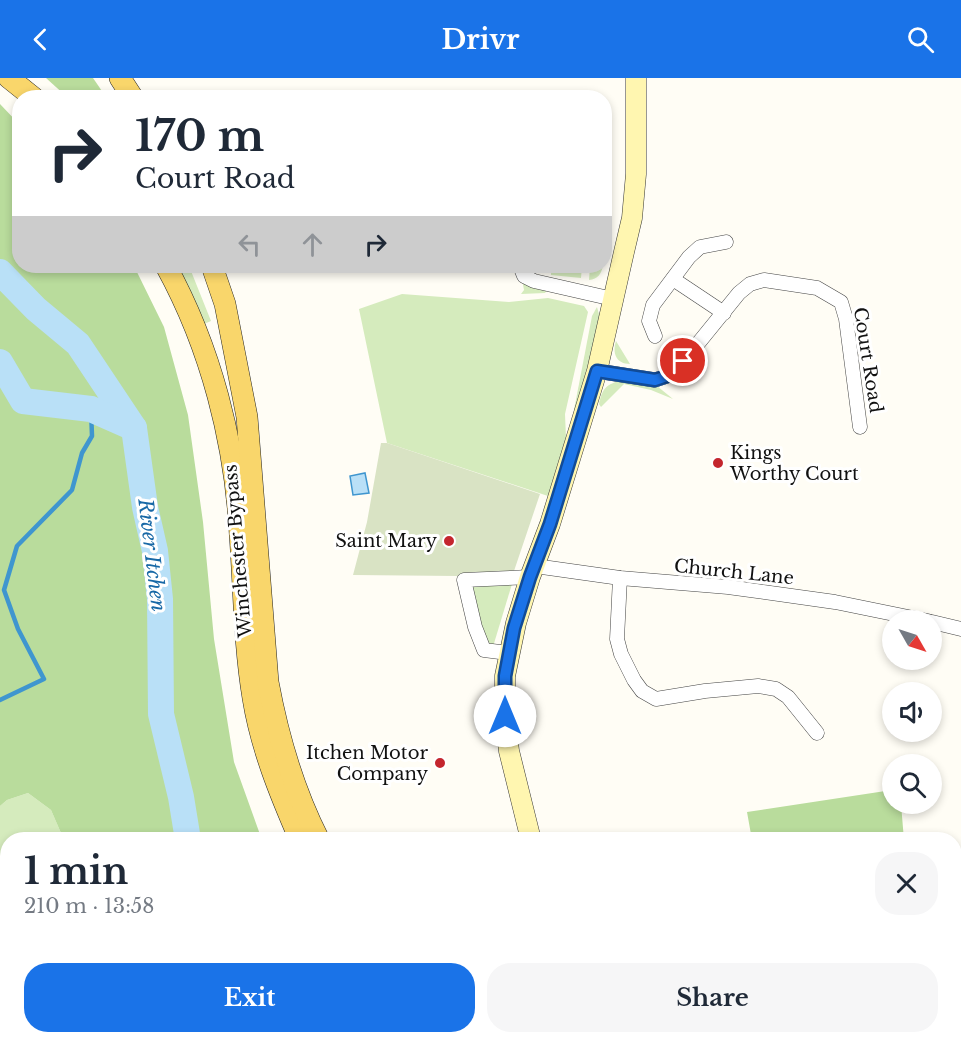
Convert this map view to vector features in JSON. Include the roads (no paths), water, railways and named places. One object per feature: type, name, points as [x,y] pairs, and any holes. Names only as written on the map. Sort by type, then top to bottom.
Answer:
[{"type":"main road","points":[[9,78],[24,90]]},
{"type":"main road","points":[[529,832],[508,751],[505,676],[508,653],[597,371],[614,299],[632,213],[636,163],[636,78]]},
{"type":"main road","name":"Winchester Bypass","points":[[170,273],[180,291],[206,356],[223,416],[235,477],[246,642],[253,699],[269,763],[297,832]]},
{"type":"main road","name":"Winchester Bypass","points":[[214,273],[225,304],[247,417],[268,682],[274,716],[289,766],[316,832]]},
{"type":"street","points":[[655,336],[649,321],[653,305],[689,257],[700,247],[726,242]]},
{"type":"street","points":[[523,273],[534,281],[614,299]]},
{"type":"street","points":[[673,279],[724,313]]},
{"type":"street","name":"Court Road","points":[[597,371],[655,380],[670,375],[750,284],[764,280],[817,288],[841,303],[846,319],[860,427]]},
{"type":"street","name":"Church Lane","points":[[508,653],[484,650],[475,627],[464,580],[532,571],[728,587],[814,599],[882,612]]},
{"type":"street","points":[[620,578],[617,639],[625,663],[642,691],[656,699],[758,686],[776,689],[788,697],[817,733]]},
{"type":"street","name":"Church Lane","points":[[942,624],[961,629]]},
{"type":"water","points":[[365,473],[369,493],[353,495],[350,476]]},
{"type":"waterway","name":"River Itchen","points":[[0,272],[36,309],[78,344],[134,428],[145,507],[155,551],[160,599],[161,714],[181,797],[187,832]]},
{"type":"waterway","name":"River Itchen","points":[[0,362],[23,401],[91,409],[134,428]]},
{"type":"waterway","points":[[0,700],[44,679],[18,629],[4,590],[17,546],[72,490],[82,453],[92,436],[91,409]]},
{"type":"place","name":"Kings Worthy Court","points":[[718,463]]},
{"type":"place","name":"Saint Mary","points":[[449,541]]},
{"type":"place","name":"Itchen Motor Company","points":[[440,763]]}]
